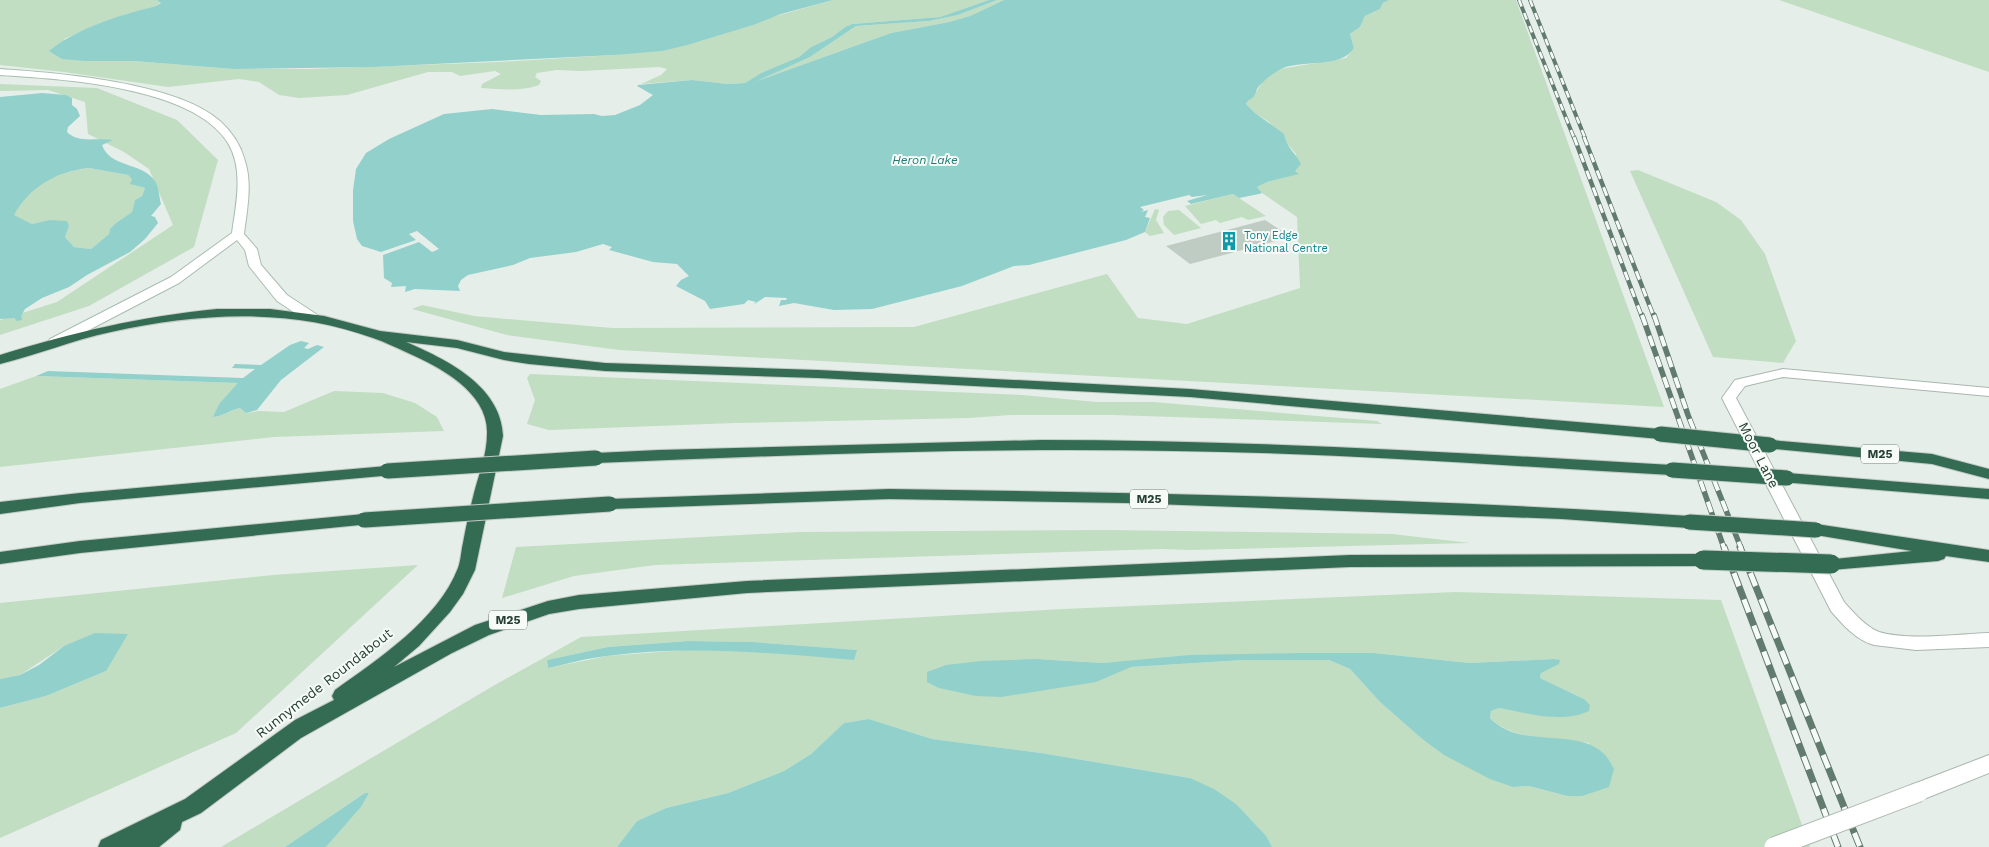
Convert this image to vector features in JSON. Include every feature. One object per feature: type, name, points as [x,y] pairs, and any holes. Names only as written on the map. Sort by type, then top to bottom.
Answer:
[{"type":"highway","name":"Runnymede Roundabout","points":[[0,360],[55,342],[137,322],[201,313],[269,312],[311,317],[380,335],[448,367],[477,393],[487,406],[496,430],[467,569],[453,597],[425,628],[378,670],[193,806],[109,847]]},
{"type":"highway","name":"M25","points":[[380,335],[457,344],[504,356],[529,360],[605,367],[818,374],[1190,393],[1932,459],[1989,474]]},
{"type":"highway","points":[[0,508],[80,498],[387,471],[596,458],[824,448],[1107,445],[1343,452],[1672,470],[1989,494]]},
{"type":"highway","name":"M25","points":[[0,558],[80,547],[364,520],[610,504],[889,494],[1128,498],[1513,511],[1816,530],[1989,556]]},
{"type":"highway","name":"M25","points":[[294,732],[482,630],[540,610],[579,602],[747,588],[1350,561],[1703,560],[1831,564],[1962,553]]},
{"type":"highway","points":[[142,847],[193,806]]},
{"type":"main road","points":[[0,72],[94,81],[139,90],[195,109],[222,128],[232,141],[244,176],[238,234],[251,249],[255,266],[282,298],[311,317]]},
{"type":"main road","points":[[55,342],[175,280],[238,234]]},
{"type":"main road","name":"Moor Lane","points":[[1989,392],[1783,373],[1740,383],[1729,398],[1837,606],[1850,621],[1874,638],[1916,643],[1989,640]]},
{"type":"main road","points":[[1774,847],[1989,764]]},
{"type":"green space","points":[[0,0],[157,0],[161,2],[156,6],[100,23],[64,39],[85,61],[134,61],[233,69],[308,69],[498,62],[614,55],[769,18],[833,0],[989,0],[940,17],[852,24],[832,37],[811,47],[799,57],[761,73],[745,83],[728,84],[692,80],[641,84],[661,75],[667,69],[659,67],[581,71],[557,70],[537,73],[535,77],[541,81],[539,85],[525,89],[503,89],[481,88],[482,84],[501,74],[495,71],[460,76],[452,72],[428,72],[347,95],[299,98],[279,95],[259,82],[239,79],[168,87],[0,65]]},
{"type":"green space","points":[[997,0],[1004,0],[970,16],[891,33],[754,82],[810,57],[856,26],[929,21],[958,15]]},
{"type":"green space","points":[[1389,0],[1516,0],[1664,407],[619,350],[507,335],[412,309],[422,305],[474,316],[612,328],[914,327],[1107,274],[1138,318],[1187,324],[1300,288],[1297,217],[1262,193],[1257,187],[1267,182],[1298,174],[1295,171],[1296,154],[1269,122],[1255,113],[1246,104],[1248,99],[1254,96],[1262,82],[1280,69],[1346,58],[1354,48],[1350,34],[1360,27],[1365,16],[1380,9],[1383,3]]},
{"type":"green space","points":[[1779,0],[1989,0],[1989,72]]},
{"type":"green space","points":[[0,84],[97,88],[177,120],[218,160],[194,247],[89,306],[0,335],[0,320],[57,302],[173,225],[149,169],[124,152],[88,134],[85,102],[48,90],[0,91]]},
{"type":"green space","points":[[89,168],[128,175],[132,178],[131,184],[145,188],[142,196],[135,200],[132,212],[116,223],[109,234],[91,249],[74,247],[65,237],[69,226],[49,220],[32,224],[13,215],[24,198],[45,181],[71,171]]},
{"type":"green space","points":[[1638,170],[1716,202],[1741,220],[1765,254],[1796,341],[1783,363],[1713,357],[1630,171]]},
{"type":"green space","points":[[1233,194],[1266,216],[1248,220],[1242,217],[1220,223],[1216,220],[1201,224],[1185,206]]},
{"type":"green space","points":[[1155,209],[1159,210],[1156,220],[1164,233],[1150,236],[1145,232]]},
{"type":"green space","points":[[1179,210],[1201,228],[1174,235],[1164,225],[1163,217],[1168,211]]},
{"type":"green space","points":[[530,374],[1023,395],[1096,402],[1153,402],[1377,421],[1382,424],[1113,415],[1010,415],[969,418],[735,423],[549,430],[527,424],[535,400],[527,378]]},
{"type":"green space","points":[[36,376],[239,383],[219,404],[214,417],[240,408],[246,413],[259,411],[284,412],[334,391],[383,393],[415,403],[437,417],[444,431],[274,437],[0,467],[0,389]]},
{"type":"green space","points":[[1107,530],[1392,534],[1470,543],[1190,550],[1161,549],[655,565],[574,576],[502,598],[516,547],[799,532]]},
{"type":"green space","points":[[418,565],[236,733],[0,838],[0,708],[46,696],[106,671],[64,646],[20,675],[0,679],[0,603],[273,575]]},
{"type":"green space","points":[[1456,592],[1721,600],[1810,847],[1272,847],[1267,837],[1190,778],[1041,753],[932,739],[869,719],[844,723],[811,754],[784,771],[728,793],[666,808],[637,821],[617,847],[326,847],[361,807],[369,793],[365,793],[285,847],[221,847],[493,686],[581,637],[1063,609]],"holes":[[[688,641],[753,642],[856,650],[685,650],[607,656],[548,668],[547,660],[608,647]],[[1295,653],[1374,653],[1470,663],[1553,659],[1541,673],[1540,678],[1584,699],[1555,717],[1499,708],[1491,711],[1490,718],[1499,726],[1523,735],[1589,743],[1567,796],[1529,786],[1513,787],[1421,738],[1380,702],[1350,669],[1329,660],[1244,660],[1131,667],[1035,659],[1103,663]]]},
{"type":"water","points":[[157,0],[833,0],[781,14],[753,25],[687,45],[662,51],[614,55],[373,67],[233,69],[134,61],[62,59],[49,51],[86,29],[113,18],[161,3]]},
{"type":"water","name":"Heron Lake","points":[[989,0],[997,0],[958,15],[929,21],[856,26],[810,57],[757,81],[891,33],[970,16],[1004,0],[1389,0],[1383,3],[1380,9],[1365,16],[1360,27],[1350,34],[1354,48],[1348,55],[1331,61],[1299,64],[1281,69],[1261,84],[1255,95],[1247,102],[1246,104],[1255,113],[1284,134],[1301,164],[1295,171],[1299,174],[1267,182],[1257,187],[1262,193],[1259,194],[1239,198],[1233,194],[1191,204],[1187,201],[1207,195],[1192,197],[1189,195],[1140,207],[1144,210],[1141,212],[1148,210],[1145,217],[1150,218],[1145,232],[1126,240],[1029,265],[1014,266],[962,286],[872,309],[834,310],[794,303],[779,306],[781,300],[786,300],[787,298],[765,297],[753,305],[756,302],[748,300],[744,304],[710,309],[705,301],[676,286],[681,280],[689,276],[677,264],[653,262],[609,250],[612,247],[603,244],[576,252],[530,258],[513,265],[468,275],[461,280],[458,286],[460,291],[415,289],[405,292],[406,286],[391,287],[392,283],[384,278],[383,255],[419,242],[432,252],[439,249],[417,231],[409,234],[416,240],[381,252],[362,246],[357,239],[353,221],[353,190],[356,169],[366,153],[389,139],[444,114],[492,109],[541,115],[615,115],[640,105],[653,95],[638,85],[692,80],[728,84],[745,83],[761,73],[799,57],[811,47],[832,37],[852,24],[940,17]]},
{"type":"water","points":[[42,93],[66,95],[72,98],[72,105],[77,109],[80,116],[68,127],[67,132],[77,138],[113,140],[102,145],[106,152],[112,158],[149,175],[156,183],[161,204],[151,216],[155,217],[158,223],[145,239],[130,252],[69,287],[42,298],[25,309],[21,316],[22,320],[16,321],[15,318],[0,319],[0,97]],"holes":[[[89,168],[128,175],[132,179],[130,184],[145,188],[142,196],[135,200],[132,212],[116,223],[110,229],[109,234],[91,249],[74,247],[65,237],[69,226],[67,221],[49,220],[32,224],[14,215],[20,205],[36,188],[66,173]]]},
{"type":"water","points":[[301,341],[309,343],[304,348],[308,349],[317,345],[324,347],[281,380],[257,410],[246,413],[240,408],[213,417],[219,404],[238,383],[36,376],[48,371],[243,378],[255,369],[232,368],[235,364],[261,365],[290,345]]},
{"type":"water","points":[[95,633],[128,634],[106,671],[46,696],[0,708],[0,679],[20,675],[39,665],[64,646]]},
{"type":"water","points":[[688,641],[753,642],[857,650],[854,660],[731,651],[669,651],[592,658],[548,668],[547,660],[608,647]]},
{"type":"water","points":[[1374,653],[1470,663],[1560,660],[1559,664],[1541,673],[1540,678],[1584,699],[1590,705],[1589,711],[1567,717],[1556,717],[1533,715],[1499,708],[1491,711],[1490,718],[1502,728],[1516,733],[1578,741],[1591,745],[1605,755],[1614,769],[1609,787],[1582,796],[1567,796],[1529,786],[1513,787],[1490,779],[1444,755],[1421,738],[1380,702],[1350,669],[1329,660],[1244,660],[1131,667],[1096,682],[1001,697],[976,696],[939,688],[927,682],[927,672],[946,665],[981,661],[1035,659],[1103,663],[1190,655]]},
{"type":"water","points":[[869,719],[932,739],[1041,753],[1190,778],[1214,789],[1236,804],[1267,837],[1272,847],[617,847],[637,821],[666,808],[728,793],[784,771],[811,754],[844,723]]},
{"type":"water","points":[[365,793],[369,793],[361,807],[326,847],[285,847]]},
{"type":"building","name":"Tony Edge National Centre","points":[[1265,220],[1291,237],[1190,264],[1166,246]]},
{"type":"railway","points":[[1519,0],[1574,138]]},
{"type":"railway","points":[[1530,0],[1585,138]]},
{"type":"railway","points":[[1574,137],[1642,317]]},
{"type":"railway","points":[[1584,137],[1654,317]]},
{"type":"railway","points":[[1642,315],[1724,548]]},
{"type":"railway","points":[[1654,315],[1688,415],[1741,548]]},
{"type":"railway","points":[[1724,547],[1838,847]]},
{"type":"railway","points":[[1740,547],[1860,847]]},
{"type":"place","name":"Tony Edge National Centre","points":[[1229,241]]}]
